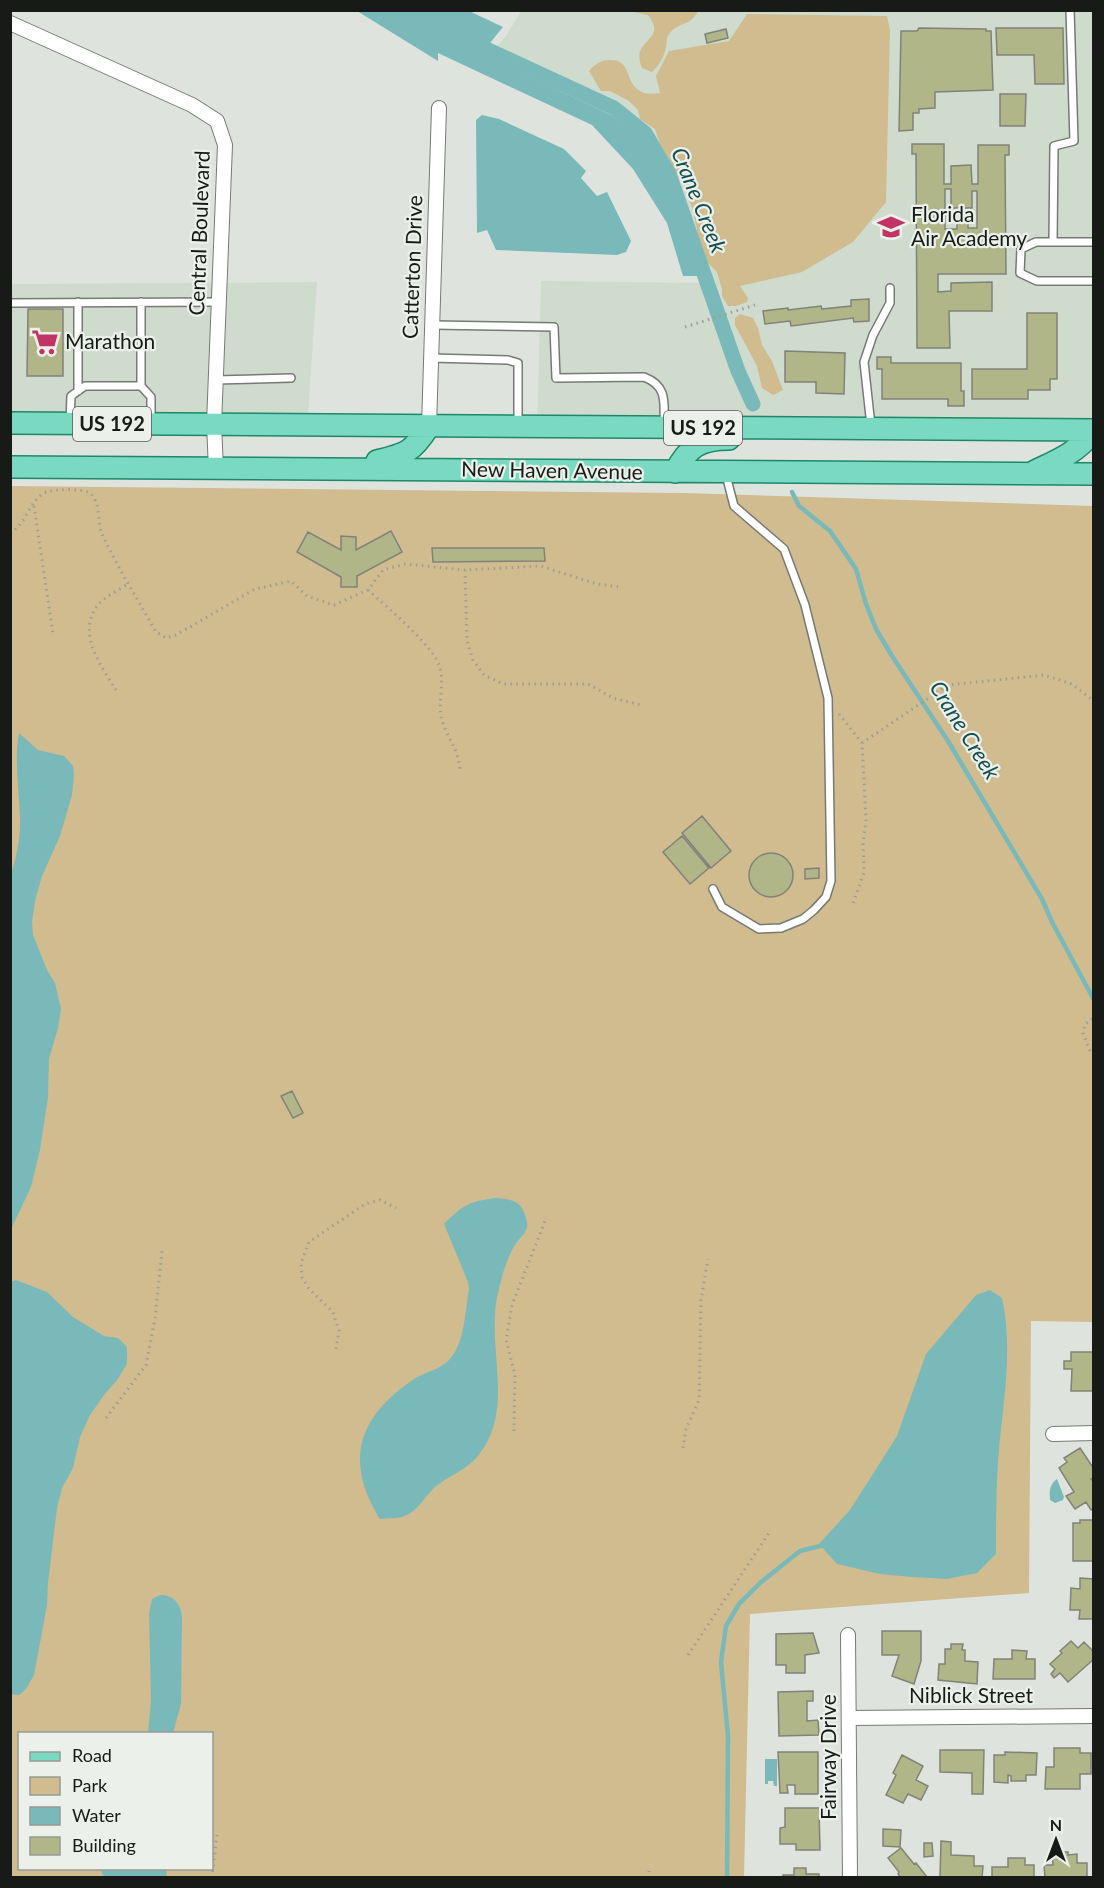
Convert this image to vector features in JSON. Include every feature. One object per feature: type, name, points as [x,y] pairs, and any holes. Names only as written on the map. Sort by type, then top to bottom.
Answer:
[{"type":"main road","name":"New Haven Avenue","points":[[10,423],[1094,430]]},
{"type":"main road","points":[[347,469],[404,454],[418,443],[429,426]]},
{"type":"main road","points":[[675,472],[683,455],[697,444],[708,440],[844,441],[899,429]]},
{"type":"main road","points":[[1029,474],[1072,453],[1083,445],[1094,430]]},
{"type":"main road","name":"New Haven Avenue","points":[[10,467],[1094,474]]},
{"type":"street","name":"Central Boulevard","points":[[10,23],[192,105],[217,121],[225,145],[215,380],[216,469]]},
{"type":"street","name":"Catterton Drive","points":[[429,426],[439,108]]},
{"type":"street","points":[[1053,1434],[1094,1433]]},
{"type":"street","name":"Fairway Drive","points":[[848,1635],[850,1878]]},
{"type":"street","name":"Niblick Street","points":[[850,1718],[1094,1716]]},
{"type":"lane","points":[[1053,242],[1054,146],[1074,141],[1070,10]]},
{"type":"lane","points":[[1094,242],[1036,242],[1021,249],[1020,273],[1037,281],[1094,281]]},
{"type":"lane","points":[[871,429],[864,362],[873,335],[890,303],[890,288]]},
{"type":"lane","points":[[78,302],[78,391]]},
{"type":"lane","points":[[141,302],[141,386],[151,397],[151,424]]},
{"type":"lane","points":[[10,303],[219,302]]},
{"type":"lane","points":[[432,325],[554,327],[556,378],[644,377],[655,381],[661,389],[664,402],[664,428]]},
{"type":"lane","points":[[431,358],[508,360],[518,363],[518,427]]},
{"type":"lane","points":[[215,380],[291,378]]},
{"type":"lane","points":[[70,423],[71,396],[85,386],[141,386]]},
{"type":"lane","points":[[713,889],[722,907],[759,929],[781,928],[803,919],[826,897],[831,881],[828,698],[805,605],[784,549],[734,506],[726,472]]},
{"type":"path","points":[[685,327],[755,305]]},
{"type":"path","points":[[10,533],[19,528],[38,496],[50,491],[81,490],[90,493],[96,500],[101,531],[156,632],[166,638],[176,635],[255,589],[291,581],[307,596],[334,605],[368,590],[383,570],[405,564],[465,570],[540,566],[597,584],[620,587]]},
{"type":"path","points":[[34,505],[53,634]]},
{"type":"path","points":[[465,570],[467,641],[473,660],[484,675],[503,684],[588,684],[613,698],[641,705]]},
{"type":"path","points":[[116,690],[94,654],[90,621],[99,604],[129,583]]},
{"type":"path","points":[[368,590],[428,647],[440,664],[442,722],[459,754],[460,770]]},
{"type":"path","points":[[862,743],[948,685],[1044,675],[1072,684],[1094,700]]},
{"type":"path","points":[[828,698],[862,743],[866,821],[863,843],[864,873],[853,903]]},
{"type":"path","points":[[1090,1051],[1083,1033],[1085,1024],[1093,1019]]},
{"type":"path","points":[[336,1349],[339,1331],[333,1312],[309,1289],[302,1277],[301,1263],[309,1242],[365,1204],[380,1200],[396,1208]]},
{"type":"path","points":[[514,1431],[515,1375],[506,1340],[512,1305],[545,1221]]},
{"type":"path","points":[[106,1418],[146,1365],[162,1251]]},
{"type":"path","points":[[682,1448],[686,1429],[699,1400],[701,1300],[708,1258]]},
{"type":"path","points":[[688,1655],[771,1530]]},
{"type":"path","points":[[213,1869],[217,1835]]},
{"type":"path","points":[[649,1871],[649,1878]]},
{"type":"shaded area","name":"Florida Air Academy","points":[[521,11],[1093,11],[1093,430],[537,427],[541,281],[707,283],[669,174],[645,133],[614,108],[492,52],[506,36]]},
{"type":"shaded area","points":[[317,282],[308,416],[11,414],[11,284]]},
{"type":"green space","points":[[629,11],[698,11],[692,20],[677,27],[669,34],[663,58],[652,72],[642,68],[639,58],[640,51],[652,36],[653,24],[648,15]]},
{"type":"green space","points":[[747,14],[887,16],[890,30],[886,202],[853,242],[802,272],[740,286],[748,298],[747,302],[728,306],[722,296],[717,272],[705,260],[701,250],[693,210],[685,189],[675,171],[666,162],[655,129],[640,119],[638,110],[629,101],[610,91],[601,91],[589,71],[601,62],[617,61],[625,67],[637,89],[645,93],[660,93],[656,76],[669,51],[729,41]]},
{"type":"green space","points":[[740,314],[753,318],[762,345],[772,361],[783,390],[773,395],[762,388],[757,366],[735,325],[735,318]]},
{"type":"green space","points":[[11,486],[683,493],[1093,506],[1093,1322],[1031,1321],[1029,1593],[750,1614],[744,1877],[11,1878]]},
{"type":"water","points":[[357,11],[469,11],[503,27],[486,48],[488,57],[611,115],[641,138],[663,177],[698,276],[683,276],[667,223],[633,169],[592,125],[438,53],[438,61]]},
{"type":"water","points":[[482,115],[499,119],[564,149],[586,171],[581,178],[597,196],[607,192],[631,241],[626,252],[617,255],[496,250],[487,230],[477,233],[476,120]]},
{"type":"water","points":[[19,733],[38,750],[64,756],[73,766],[74,774],[72,795],[60,836],[42,876],[32,922],[33,935],[47,970],[55,983],[61,1009],[49,1059],[48,1097],[40,1150],[31,1187],[11,1229],[10,878],[20,833],[17,764]]},
{"type":"water","points":[[495,1198],[512,1200],[520,1205],[527,1225],[526,1231],[513,1247],[498,1293],[495,1335],[498,1399],[489,1439],[473,1462],[436,1486],[419,1506],[407,1515],[380,1519],[369,1498],[362,1477],[360,1459],[362,1441],[369,1424],[380,1408],[395,1393],[414,1379],[443,1365],[455,1352],[464,1326],[469,1289],[444,1224],[466,1205]]},
{"type":"water","points":[[16,1280],[47,1292],[73,1317],[104,1336],[118,1338],[127,1347],[127,1364],[90,1415],[80,1437],[73,1468],[62,1488],[57,1508],[47,1605],[34,1675],[26,1689],[19,1695],[10,1694],[10,1282]]},
{"type":"water","points":[[990,1290],[1002,1298],[1007,1339],[1006,1380],[997,1474],[996,1554],[977,1573],[947,1579],[880,1574],[837,1564],[819,1544],[850,1510],[897,1436],[926,1354],[976,1295]]},
{"type":"water","points":[[1057,1479],[1064,1497],[1063,1500],[1055,1503],[1050,1500],[1050,1494],[1051,1485]]},
{"type":"water","points":[[160,1595],[169,1596],[180,1607],[182,1616],[181,1704],[173,1732],[148,1732],[151,1700],[149,1614],[152,1599]]},
{"type":"water","points":[[765,1759],[777,1759],[777,1786],[774,1786],[773,1781],[765,1784]]},
{"type":"water","points":[[100,1870],[166,1870],[167,1877],[104,1877]]},
{"type":"building","points":[[919,28],[991,31],[993,90],[935,92],[935,108],[919,109],[919,113],[913,113],[913,130],[899,131],[901,31],[917,31]]},
{"type":"building","points":[[996,28],[1063,28],[1064,84],[1035,84],[1034,55],[997,55]]},
{"type":"building","points":[[726,29],[728,38],[707,43],[705,34]]},
{"type":"building","points":[[1000,94],[1026,94],[1025,126],[1000,126]]},
{"type":"building","points":[[912,144],[944,144],[944,184],[951,184],[951,166],[971,165],[972,184],[978,184],[978,145],[1009,145],[1009,155],[1005,155],[1006,274],[938,274],[938,292],[951,291],[951,283],[992,282],[992,311],[949,311],[950,348],[917,348],[916,154],[912,154]],"holes":[[[945,189],[951,189],[951,208],[972,208],[972,191],[977,191],[977,228],[968,228],[968,222],[957,222],[957,229],[945,229]]]},
{"type":"building","points":[[869,299],[869,321],[854,322],[853,318],[791,326],[790,321],[765,324],[763,311],[851,306],[851,300]]},
{"type":"building","name":"Marathon","points":[[28,309],[63,309],[63,376],[27,376]]},
{"type":"building","points":[[1027,313],[1057,313],[1057,379],[1050,379],[1050,390],[1028,390],[1028,399],[972,399],[972,369],[1027,369]]},
{"type":"building","points":[[785,351],[845,353],[844,394],[816,393],[816,382],[785,382]]},
{"type":"building","points":[[877,357],[891,357],[891,363],[961,363],[961,391],[964,391],[964,406],[948,406],[948,399],[882,399],[882,369],[877,369]]},
{"type":"building","points":[[391,531],[402,552],[357,576],[357,587],[341,587],[341,577],[297,552],[308,532],[341,550],[341,536],[356,537],[356,550]]},
{"type":"building","points":[[432,548],[544,548],[545,561],[433,562]]},
{"type":"building","points":[[702,816],[731,851],[711,868],[682,833]]},
{"type":"building","points":[[682,836],[709,868],[690,884],[663,852]]},
{"type":"building","points":[[771,853],[780,854],[787,859],[792,866],[792,884],[787,891],[780,896],[771,897],[762,896],[755,891],[750,884],[749,875],[750,866],[755,859],[762,854]]},
{"type":"building","points":[[819,868],[819,878],[805,879],[805,869]]},
{"type":"building","points":[[292,1091],[303,1113],[293,1118],[281,1096]]},
{"type":"building","points":[[1071,1352],[1094,1352],[1094,1391],[1071,1391],[1072,1369],[1064,1369],[1064,1361],[1071,1361]]},
{"type":"building","points":[[1080,1448],[1094,1469],[1094,1478],[1091,1479],[1094,1482],[1094,1508],[1091,1510],[1086,1502],[1075,1509],[1066,1496],[1074,1492],[1059,1468],[1067,1462],[1064,1458]]},
{"type":"building","points":[[1080,1520],[1094,1520],[1094,1561],[1073,1561],[1073,1523],[1080,1523]]},
{"type":"building","points":[[1080,1578],[1094,1579],[1094,1619],[1079,1619],[1080,1610],[1070,1610],[1071,1588],[1080,1589]]},
{"type":"building","points":[[882,1631],[921,1631],[921,1661],[914,1684],[892,1676],[899,1655],[882,1655]]},
{"type":"building","points":[[813,1633],[819,1653],[805,1655],[805,1673],[786,1673],[786,1665],[776,1665],[776,1634]]},
{"type":"building","points":[[1071,1641],[1078,1648],[1084,1642],[1094,1652],[1094,1659],[1068,1682],[1060,1673],[1054,1678],[1051,1674],[1055,1669],[1050,1664]]},
{"type":"building","points":[[951,1644],[963,1644],[965,1661],[978,1662],[977,1684],[938,1680],[939,1664],[945,1664],[945,1649],[951,1649]]},
{"type":"building","points":[[1012,1650],[1027,1651],[1026,1659],[1035,1659],[1035,1679],[993,1679],[994,1659],[1012,1659]]},
{"type":"building","points":[[813,1691],[813,1701],[807,1701],[807,1721],[818,1720],[819,1735],[779,1736],[778,1692]]},
{"type":"building","points":[[1054,1748],[1080,1748],[1080,1753],[1091,1753],[1091,1774],[1080,1774],[1080,1789],[1045,1789],[1046,1767],[1054,1767]]},
{"type":"building","points":[[940,1750],[984,1750],[983,1794],[972,1794],[972,1773],[940,1772]]},
{"type":"building","points":[[778,1752],[818,1752],[818,1794],[795,1794],[795,1785],[787,1785],[788,1793],[780,1793]]},
{"type":"building","points":[[1005,1752],[1037,1753],[1036,1775],[1026,1775],[1026,1781],[1011,1781],[1011,1776],[1008,1775],[1008,1783],[994,1782],[994,1755],[1005,1755]]},
{"type":"building","points":[[902,1755],[923,1766],[916,1780],[928,1786],[921,1800],[908,1794],[903,1803],[886,1795],[896,1775],[893,1773]]},
{"type":"building","points":[[785,1808],[819,1808],[820,1850],[796,1850],[796,1844],[780,1844],[780,1828],[785,1827]]},
{"type":"building","points":[[883,1829],[901,1830],[900,1847],[883,1846]]},
{"type":"building","points":[[941,1841],[951,1842],[951,1855],[974,1856],[974,1866],[983,1866],[982,1878],[940,1877]]},
{"type":"building","points":[[924,1843],[932,1843],[933,1856],[924,1857]]},
{"type":"building","points":[[901,1848],[927,1877],[901,1878],[888,1858]]},
{"type":"building","points":[[1052,1852],[1077,1854],[1077,1863],[1087,1863],[1087,1878],[1045,1878],[1044,1865],[1053,1865]]},
{"type":"building","points":[[1008,1858],[1025,1858],[1025,1865],[1034,1865],[1034,1878],[992,1878],[992,1867],[1008,1867]]},
{"type":"building","points":[[794,1868],[806,1868],[806,1874],[819,1874],[819,1878],[783,1878],[783,1875],[794,1875]]},
{"type":"waterway","name":"Crane Creek","points":[[469,41],[614,108],[645,133],[669,174],[738,371],[753,404]]},
{"type":"waterway","name":"Crane Creek","points":[[792,492],[799,506],[830,531],[856,569],[876,629],[948,741],[1042,899],[1094,1000]]},
{"type":"waterway","points":[[727,1878],[728,1736],[721,1662],[726,1626],[739,1604],[760,1583],[800,1551],[820,1546]]},
{"type":"place","name":"Florida Air Academy","points":[[891,227]]},
{"type":"place","name":"Marathon","points":[[45,342]]}]
